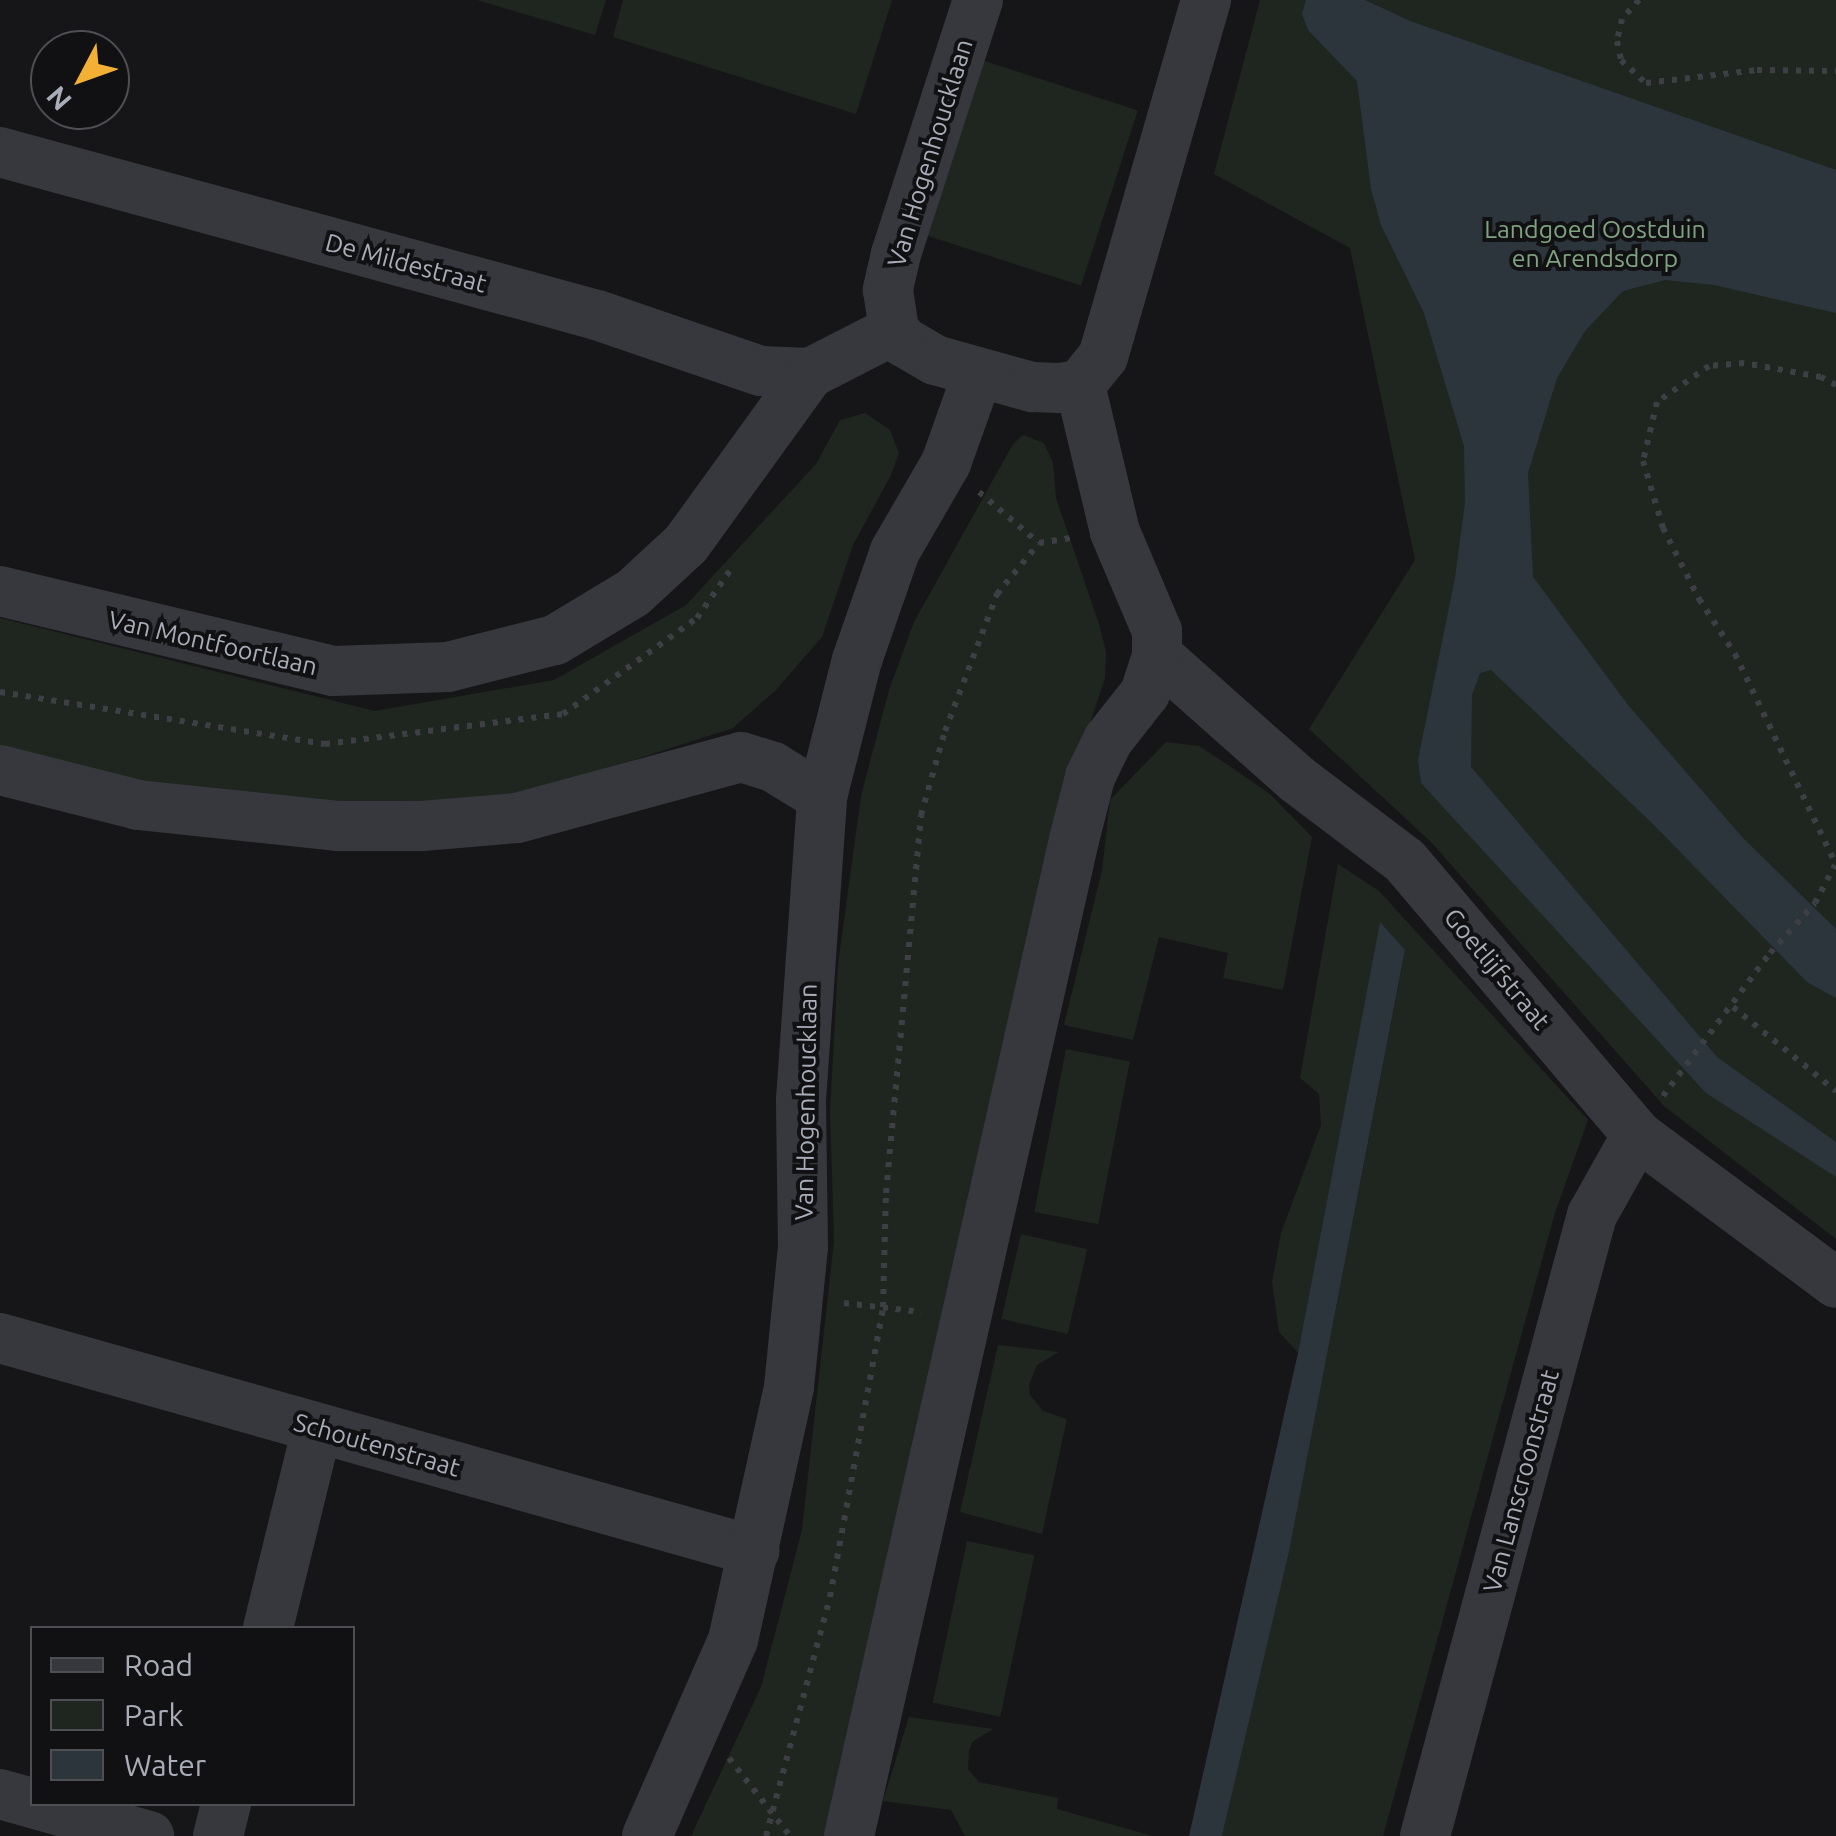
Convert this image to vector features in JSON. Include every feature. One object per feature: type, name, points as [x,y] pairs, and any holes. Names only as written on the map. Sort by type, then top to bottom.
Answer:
[{"type":"street","name":"Van Hogenhoucklaan","points":[[894,330],[888,290],[896,254],[978,0]]},
{"type":"street","points":[[894,330],[904,342],[934,360],[978,374],[1032,387],[1080,385],[1103,357],[1116,321],[1206,0]]},
{"type":"street","name":"De Mildestraat","points":[[0,152],[598,315],[761,371],[810,373]]},
{"type":"street","name":"Van Montfoortlaan","points":[[0,590],[333,671],[448,668],[555,640],[633,593],[686,544],[810,373],[894,330]]},
{"type":"street","name":"Van Hogenhoucklaan","points":[[647,1836],[733,1640],[789,1387],[804,1246],[801,1100],[822,797],[857,660],[896,551],[946,464],[978,374]]},
{"type":"street","points":[[849,1836],[1090,777],[1108,740],[1145,692],[1157,655],[1157,631],[1115,532],[1080,385]]},
{"type":"street","name":"Goetlijfstraat","points":[[1157,655],[1298,780],[1405,861],[1637,1135],[1836,1283]]},
{"type":"street","points":[[0,770],[138,805],[337,826],[422,826],[517,818],[741,757],[773,766],[822,797]]},
{"type":"street","name":"Van Lanscroonstraat","points":[[1425,1836],[1592,1215],[1637,1135]]},
{"type":"street","name":"Schoutenstraat","points":[[0,1338],[754,1551]]},
{"type":"street","points":[[268,1626],[316,1428]]},
{"type":"street","points":[[0,1794],[30,1802]]},
{"type":"street","points":[[43,1806],[150,1836]]},
{"type":"street","points":[[218,1836],[226,1806]]},
{"type":"path","points":[[1639,0],[1622,19],[1617,40],[1621,60],[1646,84],[1757,70],[1836,72]]},
{"type":"path","points":[[1680,1071],[1733,1008],[1770,953],[1815,903],[1836,865],[1735,654],[1699,599],[1663,528],[1643,461],[1657,402],[1708,366],[1744,363],[1821,377],[1836,385]]},
{"type":"path","points":[[946,464],[1039,542]]},
{"type":"path","points":[[766,1836],[830,1597],[883,1307],[886,1193],[922,815],[945,732],[996,594],[1039,542],[1115,532]]},
{"type":"path","points":[[1733,1008],[1836,1091]]},
{"type":"path","points":[[798,1298],[965,1319]]},
{"type":"path","points":[[700,1720],[790,1836]]},
{"type":"green space","points":[[477,0],[606,0],[595,35]]},
{"type":"green space","points":[[623,0],[892,0],[856,114],[613,37]]},
{"type":"green space","name":"Landgoed Oostduin en Arendsdorp","points":[[1260,0],[1836,0],[1836,1239],[1664,1106],[1431,842],[1309,729],[1415,560],[1350,248],[1214,174]]},
{"type":"green space","points":[[979,59],[1138,111],[1081,286],[922,234]]},
{"type":"green space","points":[[865,413],[890,430],[899,453],[891,475],[853,545],[822,637],[776,690],[733,728],[516,798],[417,812],[148,782],[0,752],[0,618],[375,711],[554,680],[686,605],[816,464],[840,420]]},
{"type":"green space","points":[[1023,435],[1044,443],[1053,463],[1056,498],[1106,652],[1105,678],[1070,783],[833,1836],[691,1836],[761,1687],[802,1530],[834,1241],[830,1112],[838,964],[861,796],[889,690],[914,622],[1013,444]]},
{"type":"green space","points":[[1166,742],[1199,746],[1270,794],[1312,837],[1283,990],[1223,978],[1228,953],[1159,937],[1133,1040],[1064,1025],[1102,870],[1110,800]]},
{"type":"green space","points":[[1338,864],[1379,891],[1588,1120],[1555,1213],[1383,1836],[1222,1836],[1289,1552],[1405,951],[1380,923],[1298,1353],[1279,1332],[1272,1282],[1281,1233],[1321,1125],[1319,1094],[1300,1078]]},
{"type":"green space","points":[[1066,1049],[1130,1061],[1098,1224],[1034,1212]]},
{"type":"green space","points":[[1021,1234],[1087,1249],[1068,1334],[1001,1319]]},
{"type":"green space","points":[[998,1345],[1059,1352],[1037,1365],[1029,1385],[1030,1395],[1043,1411],[1067,1419],[1042,1534],[960,1512]]},
{"type":"green space","points":[[967,1541],[1034,1555],[1000,1717],[933,1702]]},
{"type":"green space","points":[[909,1717],[993,1729],[972,1742],[969,1751],[968,1769],[979,1782],[1058,1798],[1057,1809],[1153,1836],[965,1836],[951,1810],[883,1801]]},
{"type":"water","points":[[1306,0],[1365,0],[1410,21],[1836,170],[1836,313],[1714,285],[1665,280],[1623,291],[1585,331],[1557,378],[1528,473],[1533,577],[1628,705],[1742,837],[1836,929],[1836,998],[1807,982],[1653,824],[1491,670],[1480,673],[1472,695],[1471,767],[1717,1057],[1836,1142],[1836,1177],[1706,1093],[1421,783],[1418,760],[1455,578],[1465,503],[1464,446],[1424,313],[1381,225],[1371,189],[1357,81],[1308,30],[1302,14]]},
{"type":"water","points":[[1380,922],[1405,950],[1289,1552],[1222,1836],[1189,1836],[1298,1353]]}]
